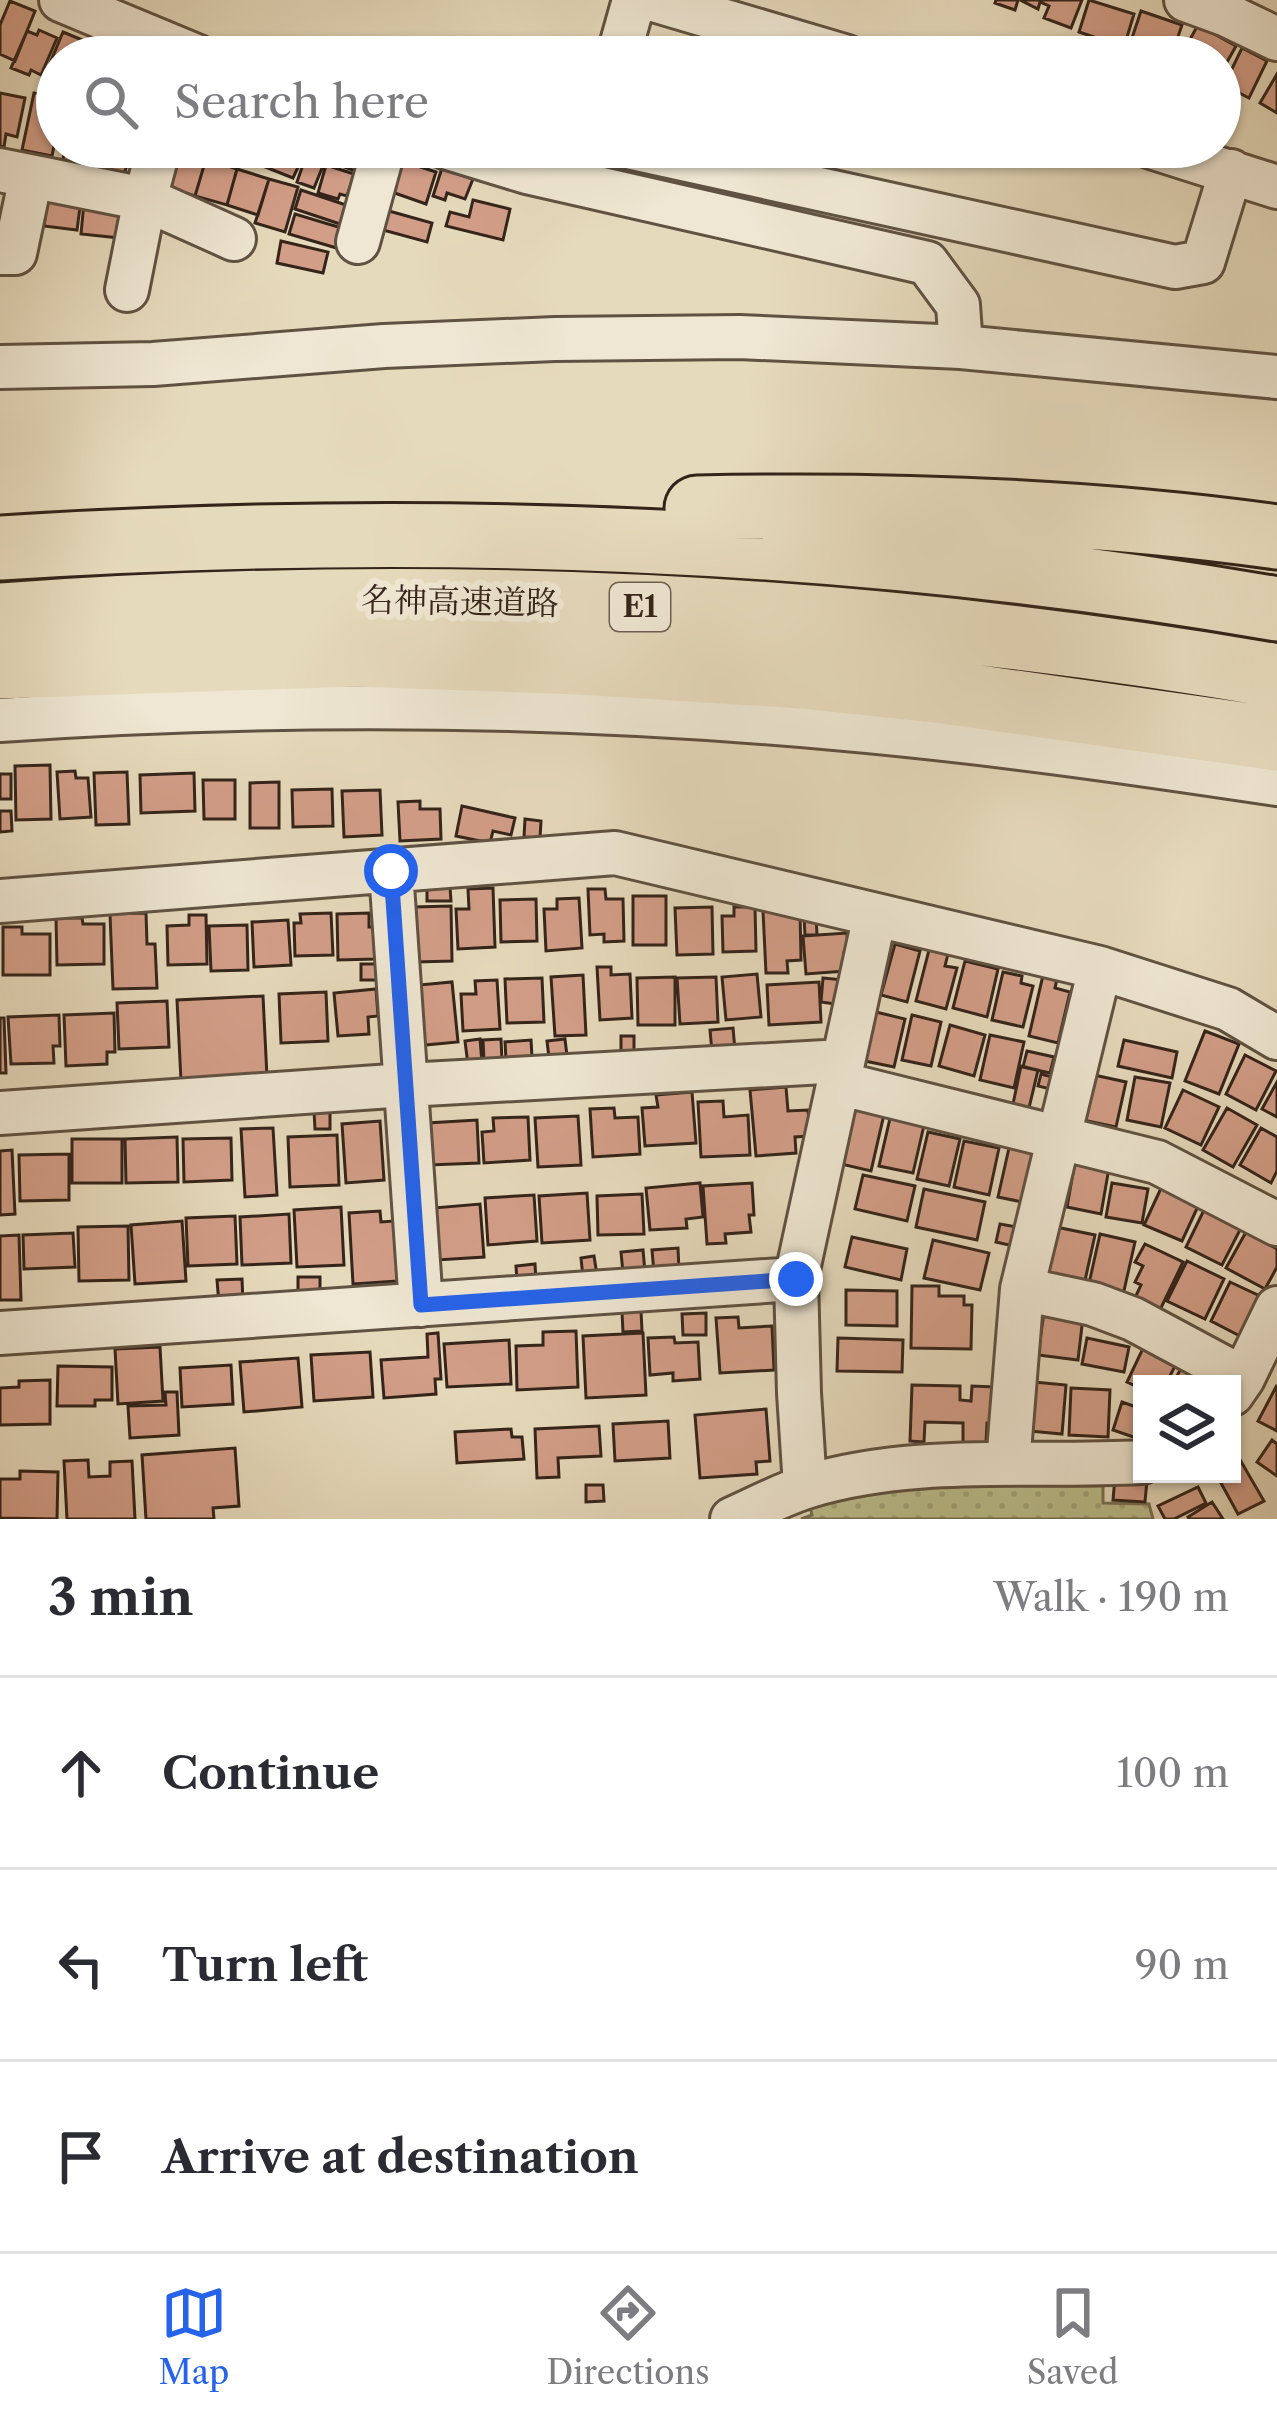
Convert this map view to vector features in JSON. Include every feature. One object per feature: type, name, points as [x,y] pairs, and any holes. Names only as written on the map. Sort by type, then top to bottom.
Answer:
[{"type":"highway","points":[[0,522],[337,509],[870,506],[1068,515],[1277,537]]},
{"type":"highway","name":"名神高速道路","points":[[0,548],[342,534],[572,538],[1009,569],[1277,609]]},
{"type":"highway","name":"名神高速道路","points":[[0,614],[346,599],[573,603],[791,616],[1006,637],[1277,676]]},
{"type":"highway","points":[[0,667],[356,655],[580,663],[944,692],[1277,739]]},
{"type":"street","points":[[624,36],[634,0]]},
{"type":"street","points":[[655,0],[776,36]]},
{"type":"street","points":[[1186,0],[1228,7],[1277,39]]},
{"type":"street","points":[[70,2],[146,36]]},
{"type":"street","points":[[127,290],[153,168]]},
{"type":"street","points":[[358,242],[378,168]]},
{"type":"street","points":[[514,168],[927,263],[958,304],[961,346]]},
{"type":"street","points":[[725,168],[1175,266],[1204,262],[1231,170]]},
{"type":"street","points":[[1224,168],[1277,187]]},
{"type":"street","points":[[0,253],[15,253],[15,173],[145,199],[234,239]]},
{"type":"street","points":[[0,367],[153,364],[384,346],[555,339],[739,338],[961,346],[1277,376]]},
{"type":"street","points":[[0,720],[257,708],[491,708],[879,733],[1105,758],[1277,784]]},
{"type":"street","points":[[0,901],[615,853],[1100,968],[1228,1010],[1277,1038]]},
{"type":"street","points":[[391,871],[421,1305]]},
{"type":"street","points":[[806,1487],[796,1279],[875,915]]},
{"type":"street","points":[[1008,1464],[1022,1289],[1100,968]]},
{"type":"street","points":[[0,1113],[406,1085],[841,1072],[1156,1162],[1277,1223]]},
{"type":"street","points":[[0,1333],[796,1279]]},
{"type":"street","points":[[1022,1289],[1093,1304],[1133,1319],[1221,1375]]},
{"type":"street","points":[[1241,1380],[1277,1308]]},
{"type":"street","points":[[732,1519],[806,1487],[848,1476],[945,1465],[1133,1463]]},
{"type":"green space","points":[[905,1485],[1103,1486],[1103,1503],[1149,1504],[1153,1519],[801,1519],[812,1515],[810,1507]]},
{"type":"building","points":[[996,0],[1018,0],[1015,10]]},
{"type":"building","points":[[1020,0],[1082,0],[1071,28],[1044,18],[1049,6],[1040,2],[1038,9]]},
{"type":"building","points":[[1089,0],[1134,14],[1127,36],[1079,32]]},
{"type":"building","points":[[10,1],[35,11],[15,61],[0,54],[0,25]]},
{"type":"building","points":[[1141,11],[1182,25],[1178,36],[1133,36]]},
{"type":"building","points":[[1198,25],[1218,36],[1192,36]]},
{"type":"building","points":[[39,30],[52,36],[36,36],[36,72],[31,70],[29,75],[11,68],[27,31],[37,35]]},
{"type":"building","points":[[1241,50],[1267,61],[1249,98],[1241,94]]},
{"type":"building","points":[[1277,74],[1277,113],[1260,103]]},
{"type":"building","points":[[0,93],[25,98],[17,137],[6,134],[4,147],[0,146]]},
{"type":"building","points":[[34,93],[36,93],[36,153],[22,150]]},
{"type":"building","points":[[93,168],[126,168],[124,176]]},
{"type":"building","points":[[168,168],[203,168],[195,196],[163,186]]},
{"type":"building","points":[[203,168],[237,169],[227,205],[195,196]]},
{"type":"building","points":[[268,168],[298,168],[293,178]]},
{"type":"building","points":[[302,168],[322,168],[314,188],[297,182]]},
{"type":"building","points":[[325,168],[354,174],[347,196],[340,194],[338,199],[318,193]]},
{"type":"building","points":[[396,168],[436,172],[426,204],[389,191]]},
{"type":"building","points":[[442,168],[473,179],[465,199],[447,193],[445,200],[433,196]]},
{"type":"building","points":[[237,169],[269,179],[258,215],[227,205]]},
{"type":"building","points":[[269,179],[298,187],[285,232],[255,223]]},
{"type":"building","points":[[301,190],[346,205],[340,224],[295,209]]},
{"type":"building","points":[[48,194],[81,199],[77,230],[44,226]]},
{"type":"building","points":[[473,200],[510,209],[503,240],[446,226],[450,212],[469,217]]},
{"type":"building","points":[[84,202],[123,211],[120,238],[81,234]]},
{"type":"building","points":[[389,211],[432,223],[427,242],[383,230]]},
{"type":"building","points":[[295,214],[345,229],[340,249],[289,234]]},
{"type":"building","points":[[281,241],[328,252],[323,273],[277,263]]},
{"type":"building","points":[[50,765],[51,819],[16,820],[15,766]]},
{"type":"building","points":[[75,771],[76,778],[88,778],[91,817],[60,819],[57,772]]},
{"type":"building","points":[[127,772],[129,824],[96,825],[94,773]]},
{"type":"building","points":[[194,773],[195,811],[141,813],[140,775]]},
{"type":"building","points":[[0,774],[11,774],[11,799],[0,799]]},
{"type":"building","points":[[203,780],[235,780],[235,819],[204,819]]},
{"type":"building","points":[[279,782],[279,828],[250,828],[250,783]]},
{"type":"building","points":[[332,789],[333,826],[293,827],[292,790]]},
{"type":"building","points":[[380,790],[382,835],[344,837],[342,791]]},
{"type":"building","points":[[420,801],[420,809],[440,809],[441,839],[400,841],[398,802]]},
{"type":"building","points":[[462,806],[515,818],[511,835],[493,831],[490,843],[456,836]]},
{"type":"building","points":[[0,811],[11,811],[12,831],[0,832]]},
{"type":"building","points":[[525,819],[541,821],[540,838],[524,837]]},
{"type":"building","points":[[450,887],[451,901],[427,901],[427,888]]},
{"type":"building","points":[[493,888],[495,947],[458,949],[456,909],[469,909],[468,889]]},
{"type":"building","points":[[588,889],[605,889],[606,899],[623,899],[624,941],[604,942],[604,934],[590,935]]},
{"type":"building","points":[[633,896],[666,896],[666,945],[633,945]]},
{"type":"building","points":[[579,898],[582,948],[546,951],[544,909],[557,909],[557,899]]},
{"type":"building","points":[[536,899],[537,941],[501,942],[500,900]]},
{"type":"building","points":[[451,906],[452,961],[416,962],[414,907]]},
{"type":"building","points":[[712,907],[713,954],[677,955],[675,908]]},
{"type":"building","points":[[734,907],[755,907],[756,951],[723,952],[722,916],[734,916]]},
{"type":"building","points":[[800,910],[801,960],[787,961],[788,973],[766,973],[763,911]]},
{"type":"building","points":[[146,913],[147,944],[155,944],[157,988],[113,989],[110,914]]},
{"type":"building","points":[[331,913],[333,955],[295,956],[294,923],[301,923],[300,914]]},
{"type":"building","points":[[369,913],[375,959],[338,960],[337,914]]},
{"type":"building","points":[[189,915],[206,915],[207,964],[168,965],[167,926],[189,925]]},
{"type":"building","points":[[816,915],[817,935],[805,935],[804,916]]},
{"type":"building","points":[[56,918],[104,924],[104,964],[57,965]]},
{"type":"building","points":[[288,920],[291,965],[254,967],[252,922]]},
{"type":"building","points":[[247,925],[248,970],[211,971],[209,926]]},
{"type":"building","points":[[3,927],[22,927],[22,934],[50,934],[50,975],[3,975]]},
{"type":"building","points":[[847,933],[845,971],[806,974],[803,936]]},
{"type":"building","points":[[895,944],[920,951],[907,1002],[881,995]]},
{"type":"building","points":[[929,950],[948,954],[945,966],[957,968],[946,1009],[916,1001]]},
{"type":"building","points":[[965,961],[998,969],[987,1017],[953,1008]]},
{"type":"building","points":[[361,964],[380,964],[380,980],[361,980]]},
{"type":"building","points":[[597,967],[611,967],[611,975],[630,974],[632,1018],[600,1020]]},
{"type":"building","points":[[1044,971],[1058,975],[1055,988],[1070,992],[1058,1043],[1029,1036]]},
{"type":"building","points":[[1003,972],[1022,976],[1021,983],[1033,986],[1023,1027],[992,1020]]},
{"type":"building","points":[[757,974],[761,1017],[726,1020],[722,977]]},
{"type":"building","points":[[583,975],[586,1035],[555,1036],[551,977]]},
{"type":"building","points":[[675,977],[675,1025],[638,1025],[637,978]]},
{"type":"building","points":[[716,977],[718,1022],[680,1024],[677,978]]},
{"type":"building","points":[[542,978],[544,1022],[507,1023],[505,979]]},
{"type":"building","points":[[823,978],[844,980],[842,1005],[821,1002]]},
{"type":"building","points":[[497,980],[500,1029],[463,1031],[461,994],[476,994],[475,981]]},
{"type":"building","points":[[452,982],[458,1042],[425,1045],[419,985]]},
{"type":"building","points":[[819,982],[821,1022],[769,1025],[767,985]]},
{"type":"building","points":[[376,989],[378,1016],[368,1017],[369,1034],[338,1036],[334,993]]},
{"type":"building","points":[[326,992],[328,1041],[281,1043],[279,994]]},
{"type":"building","points":[[263,996],[267,1077],[181,1081],[177,1000]]},
{"type":"building","points":[[167,1001],[169,1047],[119,1049],[117,1003]]},
{"type":"building","points":[[876,1012],[905,1019],[894,1067],[865,1061]]},
{"type":"building","points":[[114,1013],[115,1052],[107,1052],[107,1064],[66,1066],[64,1015]]},
{"type":"building","points":[[59,1015],[60,1046],[53,1046],[54,1063],[11,1064],[8,1017]]},
{"type":"building","points":[[912,1015],[941,1022],[931,1066],[902,1060]]},
{"type":"building","points":[[0,1018],[4,1018],[6,1073],[0,1073]]},
{"type":"building","points":[[950,1025],[985,1035],[974,1076],[939,1066]]},
{"type":"building","points":[[733,1028],[735,1050],[712,1052],[710,1030]]},
{"type":"building","points":[[1205,1031],[1239,1044],[1219,1094],[1185,1081]]},
{"type":"building","points":[[990,1035],[1024,1042],[1014,1088],[980,1080]]},
{"type":"building","points":[[621,1036],[634,1036],[634,1054],[621,1055]]},
{"type":"building","points":[[480,1039],[482,1063],[468,1065],[465,1041]]},
{"type":"building","points":[[501,1039],[502,1061],[484,1062],[483,1040]]},
{"type":"building","points":[[565,1039],[567,1056],[549,1058],[547,1041]]},
{"type":"building","points":[[531,1040],[532,1057],[506,1060],[505,1042]]},
{"type":"building","points":[[1124,1040],[1177,1052],[1172,1078],[1118,1066]]},
{"type":"building","points":[[1027,1051],[1054,1057],[1050,1073],[1023,1067]]},
{"type":"building","points":[[1245,1055],[1276,1071],[1256,1110],[1226,1094]]},
{"type":"building","points":[[1021,1066],[1038,1070],[1029,1108],[1013,1104]]},
{"type":"building","points":[[1041,1074],[1052,1077],[1050,1089],[1038,1086]]},
{"type":"building","points":[[1094,1075],[1126,1082],[1116,1127],[1083,1120]]},
{"type":"building","points":[[1135,1077],[1170,1083],[1161,1127],[1127,1120]]},
{"type":"building","points":[[1277,1082],[1277,1117],[1262,1109]]},
{"type":"building","points":[[786,1087],[788,1111],[808,1110],[810,1136],[795,1137],[796,1153],[756,1156],[750,1090]]},
{"type":"building","points":[[1183,1090],[1219,1107],[1201,1145],[1165,1128]]},
{"type":"building","points":[[692,1092],[696,1143],[645,1146],[642,1108],[658,1107],[656,1095]]},
{"type":"building","points":[[723,1101],[724,1117],[748,1115],[750,1155],[701,1157],[698,1102]]},
{"type":"building","points":[[855,1103],[885,1110],[871,1171],[841,1164]]},
{"type":"building","points":[[614,1108],[615,1118],[638,1117],[640,1154],[593,1157],[590,1109]]},
{"type":"building","points":[[1227,1108],[1257,1125],[1233,1167],[1203,1150]]},
{"type":"building","points":[[330,1110],[330,1129],[315,1129],[314,1111]]},
{"type":"building","points":[[891,1114],[925,1121],[913,1173],[879,1166]]},
{"type":"building","points":[[578,1116],[581,1165],[538,1167],[535,1118]]},
{"type":"building","points":[[528,1117],[530,1160],[484,1163],[482,1132],[494,1131],[493,1118]]},
{"type":"building","points":[[477,1120],[479,1163],[429,1165],[427,1123]]},
{"type":"building","points":[[380,1121],[384,1180],[346,1183],[342,1124]]},
{"type":"building","points":[[273,1128],[277,1195],[245,1197],[241,1129]]},
{"type":"building","points":[[1261,1128],[1277,1137],[1277,1171],[1271,1183],[1240,1165]]},
{"type":"building","points":[[928,1132],[960,1139],[949,1186],[917,1179]]},
{"type":"building","points":[[337,1135],[339,1185],[290,1187],[288,1137]]},
{"type":"building","points":[[177,1137],[178,1182],[126,1183],[125,1139]]},
{"type":"building","points":[[231,1138],[232,1180],[184,1182],[183,1139]]},
{"type":"building","points":[[72,1139],[122,1139],[122,1183],[72,1183]]},
{"type":"building","points":[[1011,1139],[1039,1145],[1027,1203],[998,1197]]},
{"type":"building","points":[[964,1141],[999,1148],[989,1195],[954,1187]]},
{"type":"building","points":[[12,1150],[15,1214],[0,1215],[0,1151]]},
{"type":"building","points":[[69,1154],[69,1200],[20,1201],[19,1155]]},
{"type":"building","points":[[1076,1156],[1110,1162],[1101,1214],[1067,1207]]},
{"type":"building","points":[[863,1175],[915,1186],[907,1221],[855,1209]]},
{"type":"building","points":[[700,1183],[703,1217],[686,1219],[687,1228],[650,1230],[646,1188]]},
{"type":"building","points":[[752,1183],[751,1232],[725,1234],[726,1243],[707,1244],[703,1186]]},
{"type":"building","points":[[1112,1183],[1148,1189],[1142,1223],[1106,1217]]},
{"type":"building","points":[[1162,1186],[1200,1202],[1182,1241],[1144,1225]]},
{"type":"building","points":[[924,1189],[985,1202],[977,1240],[916,1227]]},
{"type":"building","points":[[587,1193],[590,1240],[542,1243],[539,1196]]},
{"type":"building","points":[[642,1194],[644,1234],[598,1235],[597,1196]]},
{"type":"building","points":[[534,1195],[537,1241],[488,1245],[485,1198]]},
{"type":"building","points":[[480,1204],[484,1257],[437,1260],[433,1208]]},
{"type":"building","points":[[341,1207],[344,1265],[297,1267],[294,1210]]},
{"type":"building","points":[[1204,1210],[1241,1228],[1222,1265],[1186,1247]]},
{"type":"building","points":[[380,1211],[381,1222],[394,1221],[398,1281],[353,1284],[349,1213]]},
{"type":"building","points":[[289,1214],[291,1263],[242,1265],[240,1217]]},
{"type":"building","points":[[235,1216],[237,1264],[188,1266],[186,1218]]},
{"type":"building","points":[[182,1221],[186,1281],[135,1284],[131,1225]]},
{"type":"building","points":[[1000,1224],[1022,1228],[1018,1247],[996,1242]]},
{"type":"building","points":[[128,1226],[129,1280],[79,1281],[78,1227]]},
{"type":"building","points":[[1056,1227],[1095,1235],[1084,1285],[1045,1277]]},
{"type":"building","points":[[1246,1232],[1277,1249],[1277,1267],[1265,1289],[1226,1268]]},
{"type":"building","points":[[73,1233],[75,1267],[24,1269],[23,1235]]},
{"type":"building","points":[[1100,1234],[1135,1242],[1123,1295],[1088,1288]]},
{"type":"building","points":[[19,1235],[21,1300],[0,1300],[0,1236]]},
{"type":"building","points":[[852,1237],[907,1249],[901,1280],[845,1267]]},
{"type":"building","points":[[933,1240],[989,1253],[980,1290],[924,1278]]},
{"type":"building","points":[[1145,1244],[1183,1262],[1159,1312],[1134,1300],[1141,1285],[1135,1282],[1143,1266],[1135,1262]]},
{"type":"building","points":[[678,1248],[679,1271],[654,1273],[652,1250]]},
{"type":"building","points":[[643,1250],[645,1272],[623,1273],[621,1252]]},
{"type":"building","points":[[594,1256],[597,1275],[583,1277],[581,1258]]},
{"type":"building","points":[[1187,1261],[1224,1279],[1205,1319],[1167,1301]]},
{"type":"building","points":[[535,1264],[536,1281],[517,1282],[516,1266]]},
{"type":"building","points":[[298,1277],[320,1277],[320,1296],[298,1296]]},
{"type":"building","points":[[242,1279],[243,1303],[219,1304],[217,1280]]},
{"type":"building","points":[[1230,1282],[1262,1297],[1242,1337],[1211,1321]]},
{"type":"building","points":[[912,1286],[939,1286],[939,1296],[964,1296],[964,1305],[972,1305],[971,1349],[911,1348]]},
{"type":"building","points":[[846,1290],[897,1291],[897,1326],[846,1325]]},
{"type":"building","points":[[641,1311],[642,1331],[623,1332],[622,1312]]},
{"type":"building","points":[[1044,1312],[1083,1317],[1078,1360],[1038,1355]]},
{"type":"building","points":[[706,1313],[706,1335],[683,1335],[682,1314]]},
{"type":"building","points":[[738,1317],[739,1328],[772,1326],[774,1370],[720,1373],[716,1318]]},
{"type":"building","points":[[576,1331],[578,1387],[517,1390],[516,1346],[543,1345],[543,1332]]},
{"type":"building","points":[[438,1333],[441,1379],[435,1379],[436,1394],[384,1398],[381,1360],[428,1357],[427,1334]]},
{"type":"building","points":[[643,1333],[646,1395],[586,1398],[583,1336]]},
{"type":"building","points":[[674,1337],[675,1343],[698,1342],[700,1379],[673,1381],[673,1373],[650,1375],[648,1338]]},
{"type":"building","points":[[838,1338],[903,1340],[902,1372],[837,1371]]},
{"type":"building","points":[[1087,1338],[1129,1347],[1124,1372],[1082,1364]]},
{"type":"building","points":[[509,1340],[511,1384],[447,1387],[444,1344]]},
{"type":"building","points":[[1146,1342],[1179,1358],[1170,1375],[1133,1375],[1133,1385],[1127,1382]]},
{"type":"building","points":[[160,1347],[163,1401],[118,1404],[115,1349]]},
{"type":"building","points":[[370,1352],[373,1397],[314,1401],[311,1355]]},
{"type":"building","points":[[298,1358],[302,1407],[244,1412],[240,1362]]},
{"type":"building","points":[[1184,1362],[1203,1375],[1178,1375]]},
{"type":"building","points":[[231,1365],[233,1404],[182,1407],[180,1368]]},
{"type":"building","points":[[58,1366],[112,1367],[112,1400],[95,1400],[95,1406],[57,1406]]},
{"type":"building","points":[[50,1380],[50,1424],[0,1425],[0,1388],[19,1387],[19,1381]]},
{"type":"building","points":[[1034,1382],[1066,1385],[1062,1434],[1029,1431]]},
{"type":"building","points":[[912,1385],[960,1386],[960,1400],[971,1401],[972,1386],[995,1387],[994,1423],[987,1423],[986,1443],[963,1443],[963,1423],[925,1422],[924,1442],[910,1441]]},
{"type":"building","points":[[1277,1385],[1277,1431],[1258,1421]]},
{"type":"building","points":[[1071,1388],[1110,1390],[1108,1437],[1069,1435]]},
{"type":"building","points":[[165,1392],[177,1392],[179,1435],[130,1438],[128,1406],[166,1405]]},
{"type":"building","points":[[1122,1402],[1133,1406],[1133,1437],[1113,1430]]},
{"type":"building","points":[[766,1409],[770,1461],[756,1462],[757,1474],[700,1478],[695,1415]]},
{"type":"building","points":[[668,1421],[670,1458],[615,1461],[613,1424]]},
{"type":"building","points":[[599,1426],[601,1456],[558,1458],[559,1477],[537,1478],[535,1429]]},
{"type":"building","points":[[511,1429],[512,1437],[522,1437],[524,1459],[457,1463],[455,1432]]},
{"type":"building","points":[[1272,1440],[1277,1444],[1277,1476],[1257,1462]]},
{"type":"building","points":[[235,1448],[239,1506],[213,1508],[214,1519],[146,1519],[142,1455]]},
{"type":"building","points":[[88,1460],[89,1477],[110,1476],[110,1462],[132,1461],[135,1519],[67,1519],[64,1461]]},
{"type":"building","points":[[1241,1461],[1264,1501],[1238,1514],[1221,1483],[1241,1483]]},
{"type":"building","points":[[20,1471],[58,1472],[57,1519],[0,1518],[0,1479],[20,1479]]},
{"type":"building","points":[[1115,1477],[1147,1483],[1145,1502],[1113,1500]]},
{"type":"building","points":[[586,1485],[603,1485],[604,1501],[586,1502]]},
{"type":"building","points":[[1198,1487],[1206,1503],[1165,1519],[1158,1506]]},
{"type":"building","points":[[1212,1502],[1223,1519],[1189,1519],[1188,1517]]},
{"type":"route","points":[[391,871],[421,1305],[796,1279]]}]
